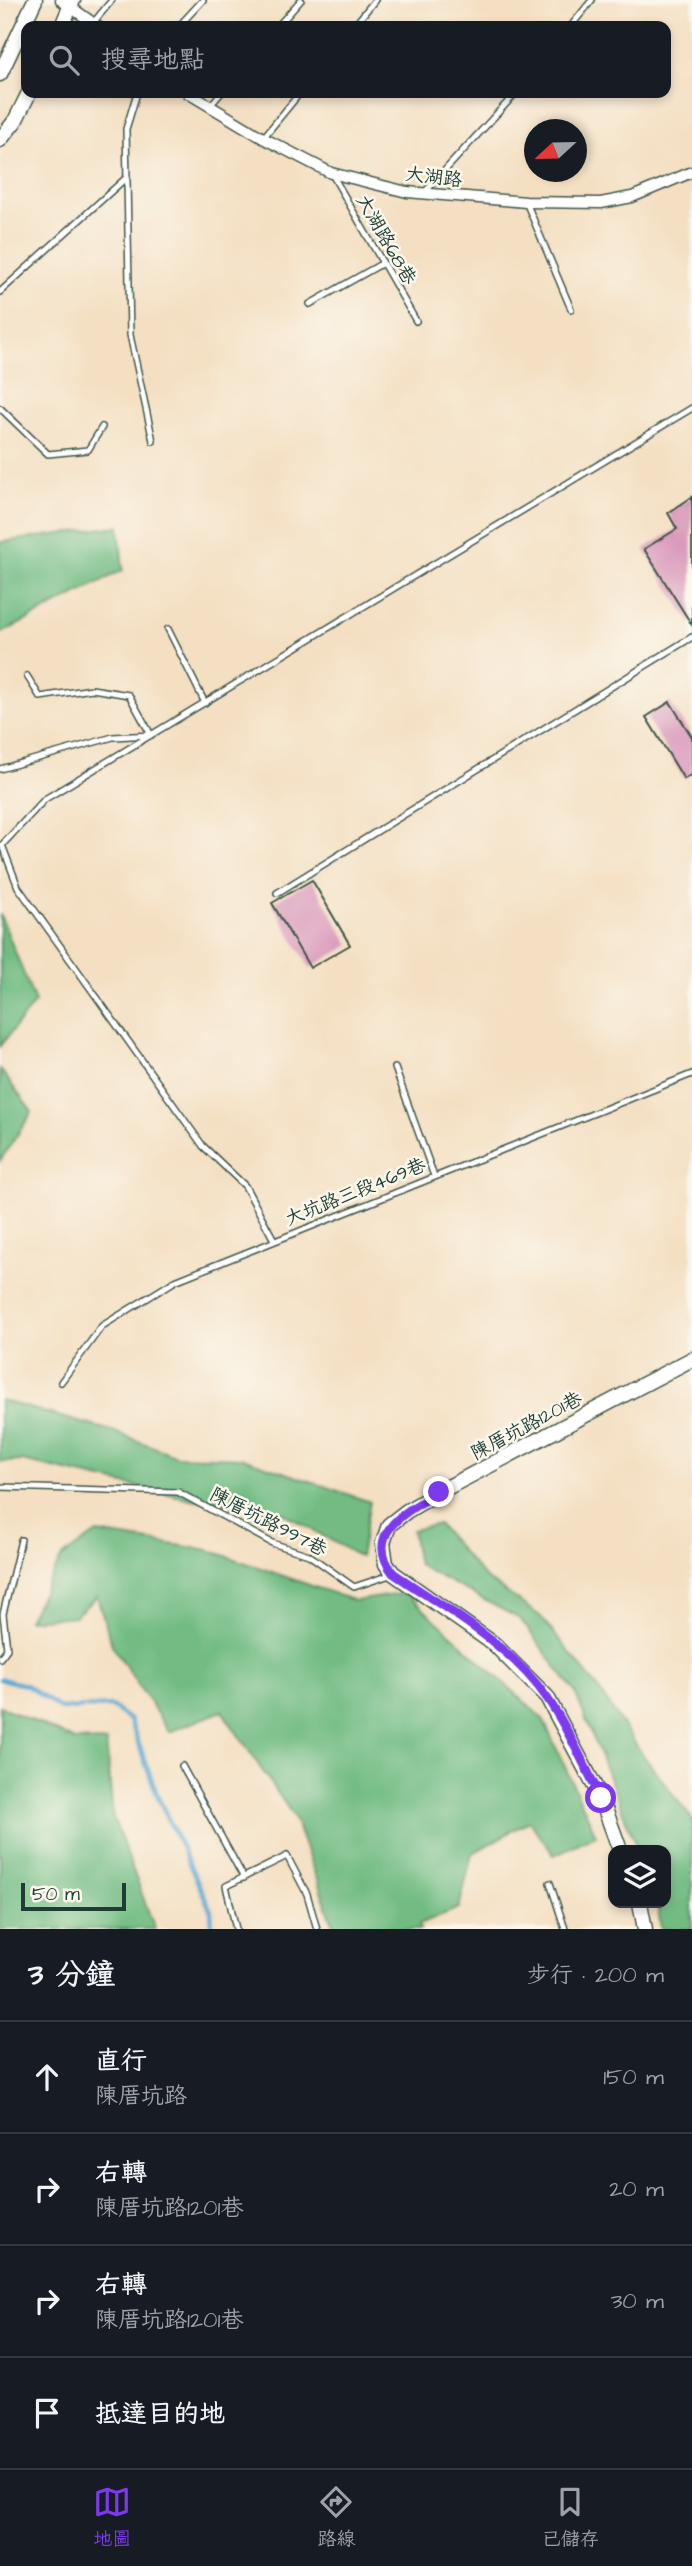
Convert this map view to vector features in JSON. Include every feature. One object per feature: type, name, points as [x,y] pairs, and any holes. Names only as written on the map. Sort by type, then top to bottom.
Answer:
[{"type":"street","points":[[26,21],[36,0]]},
{"type":"street","points":[[63,21],[68,2],[90,21]]},
{"type":"street","points":[[0,74],[21,31]]},
{"type":"street","points":[[0,140],[15,121],[26,98]]},
{"type":"street","name":"大湖路","points":[[196,98],[263,138],[331,173],[407,192],[526,202],[601,203],[659,187],[692,172]]},
{"type":"street","name":"陳厝坑路1201巷","points":[[393,1573],[386,1564],[383,1543],[389,1525],[407,1511],[692,1359]]},
{"type":"street","points":[[393,1573],[494,1644],[547,1697],[601,1798],[618,1845]]},
{"type":"street","points":[[641,1908],[645,1929]]},
{"type":"lane","points":[[98,21],[112,0]]},
{"type":"lane","points":[[184,21],[203,0]]},
{"type":"lane","points":[[282,21],[301,0]]},
{"type":"lane","points":[[358,21],[375,0]]},
{"type":"lane","points":[[575,21],[592,0]]},
{"type":"lane","points":[[136,98],[127,128],[130,335],[153,441]]},
{"type":"lane","points":[[210,106],[217,98]]},
{"type":"lane","points":[[263,138],[296,98]]},
{"type":"lane","points":[[425,193],[511,98]]},
{"type":"lane","name":"大湖路68巷","points":[[331,173],[416,321]]},
{"type":"lane","points":[[0,292],[127,177]]},
{"type":"lane","points":[[526,202],[571,309]]},
{"type":"lane","points":[[310,304],[383,263]]},
{"type":"lane","points":[[0,408],[48,454],[88,450],[103,427]]},
{"type":"lane","points":[[274,1240],[245,1186],[204,1146],[18,887],[1,845],[45,799],[692,408]]},
{"type":"lane","points":[[168,629],[205,703]]},
{"type":"lane","points":[[277,893],[692,637]]},
{"type":"lane","points":[[27,676],[40,697],[92,689],[129,695],[151,735]]},
{"type":"lane","points":[[0,769],[113,737],[151,735]]},
{"type":"lane","points":[[396,1068],[434,1176]]},
{"type":"lane","name":"大坑路三段469巷","points":[[61,1382],[103,1326],[175,1280],[692,1074]]},
{"type":"lane","name":"陳厝坑路997巷","points":[[0,1487],[178,1492],[272,1543],[309,1555],[354,1587],[393,1573]]},
{"type":"lane","points":[[0,1658],[7,1649],[3,1614],[21,1540]]},
{"type":"lane","points":[[182,1766],[244,1878]]},
{"type":"lane","points":[[236,1929],[226,1886],[287,1856],[307,1895],[317,1929]]},
{"type":"lane","points":[[550,1883],[565,1929]]},
{"type":"green space","points":[[119,526],[123,570],[0,634],[0,542]]},
{"type":"green space","points":[[0,914],[35,1002],[0,1046]]},
{"type":"green space","points":[[0,1069],[32,1112],[0,1161]]},
{"type":"green space","points":[[0,1400],[112,1431],[177,1456],[243,1458],[370,1502],[360,1557],[283,1513],[191,1499],[22,1461],[0,1462]]},
{"type":"green space","points":[[438,1524],[484,1577],[540,1616],[595,1684],[643,1755],[692,1819],[692,1929],[661,1929],[658,1908],[671,1908],[671,1845],[636,1845],[575,1692],[520,1619],[418,1565],[412,1530]]},
{"type":"green space","points":[[97,1533],[209,1550],[355,1601],[406,1593],[543,1719],[596,1835],[554,1855],[529,1821],[472,1854],[459,1908],[419,1924],[421,1929],[335,1929],[294,1817],[222,1711],[169,1732],[112,1645],[97,1596],[75,1616],[28,1620],[62,1557]]},
{"type":"green space","points":[[0,1706],[75,1740],[106,1742],[113,1817],[155,1929],[0,1929]]},
{"type":"building","points":[[692,497],[692,625],[644,549],[677,529],[668,513]]},
{"type":"building","points":[[670,702],[692,737],[692,774],[684,779],[646,717]]},
{"type":"building","points":[[312,880],[350,945],[310,968],[272,903]]},
{"type":"waterway","points":[[0,1679],[26,1685],[61,1709],[111,1706],[130,1720],[158,1797],[211,1911],[212,1929]]},
{"type":"route","points":[[439,1492],[389,1525],[383,1543],[386,1564],[393,1573],[494,1644],[518,1665],[547,1697],[601,1798]]}]
